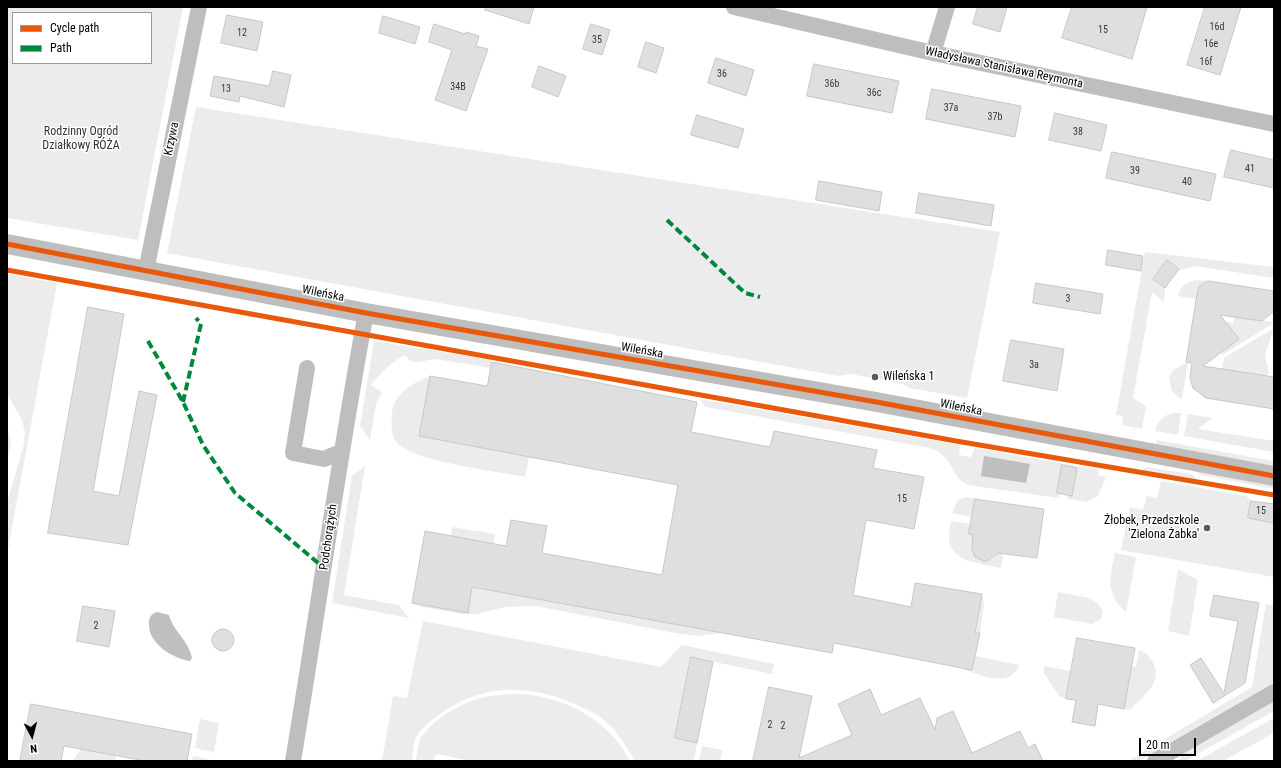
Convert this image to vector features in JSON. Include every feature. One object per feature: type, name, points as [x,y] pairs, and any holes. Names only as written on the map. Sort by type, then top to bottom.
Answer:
[{"type":"street","name":"Krzywa","points":[[146,271],[199,7]]},
{"type":"street","name":"Władysława Stanisława Reymonta","points":[[737,7],[933,53],[1274,124]]},
{"type":"street","points":[[933,53],[947,7]]},
{"type":"street","name":"Wileńska","points":[[7,244],[366,313],[863,400],[1274,476]]},
{"type":"street","name":"Podchorążych","points":[[293,761],[319,607],[341,452],[366,313]]},
{"type":"street","points":[[308,368],[293,453],[324,459],[341,452]]},
{"type":"street","points":[[1155,761],[1274,692]]},
{"type":"green space","name":"Rodzinny Ogród Działkowy RÓŻA","points":[[7,7],[183,7],[138,240],[7,218]]},
{"type":"green space","points":[[196,107],[1000,232],[967,398],[909,388],[902,384],[851,374],[838,376],[167,253]]},
{"type":"green space","points":[[1145,252],[1274,267],[1274,278],[1194,266],[1180,270],[1166,261],[1153,279],[1165,288],[1164,302],[1152,292],[1133,398],[1146,406],[1142,429],[1122,425],[1123,416],[1116,415]]},
{"type":"green space","points":[[7,274],[57,283],[7,555],[7,503],[24,444],[25,432],[22,420],[7,394]]},
{"type":"green space","points":[[1196,280],[1208,281],[1200,286],[1196,299],[1178,296],[1184,285]]},
{"type":"green space","points":[[1234,317],[1274,323],[1222,355],[1227,322],[1233,323]]},
{"type":"green space","points":[[1274,328],[1265,355],[1269,373],[1265,376],[1222,369],[1224,358]]},
{"type":"green space","points":[[374,341],[492,360],[491,368],[435,359],[418,362],[410,361],[405,355],[386,368],[371,385],[382,392],[376,404],[370,440],[360,426]]},
{"type":"green space","points":[[1188,362],[1182,399],[1172,392],[1169,378],[1173,370]]},
{"type":"green space","points":[[430,376],[419,436],[529,457],[525,477],[438,461],[421,456],[398,444],[394,438],[392,427],[393,408],[396,401],[405,390]]},
{"type":"green space","points":[[699,399],[960,445],[959,455],[971,457],[975,448],[1099,470],[1098,475],[1106,477],[1098,496],[1087,502],[1068,499],[1068,495],[1072,495],[1077,468],[1063,465],[1057,493],[1060,494],[1059,498],[968,485],[958,477],[944,456],[930,448],[706,407]]},
{"type":"green space","points":[[1173,413],[1181,413],[1178,435],[1155,431],[1157,424],[1161,419]]},
{"type":"green space","points":[[1188,414],[1212,418],[1198,429],[1274,441],[1274,452],[1184,436]]},
{"type":"green space","points":[[7,424],[11,444],[7,461]]},
{"type":"green space","points":[[1156,440],[1274,461],[1274,466],[1157,445]]},
{"type":"green space","points":[[365,466],[344,595],[399,605],[409,618],[332,603],[352,476]]},
{"type":"green space","points":[[1146,467],[1191,474],[1196,478],[1194,480],[1141,471]]},
{"type":"green space","points":[[1196,471],[1274,485],[1274,489],[1201,475]]},
{"type":"green space","name":"Żłobek, Przedszkole 'Zielona Żabka'","points":[[1161,481],[1246,496],[1251,501],[1248,518],[1274,522],[1274,577],[1121,550],[1130,507],[1143,510],[1147,496],[1157,498]]},
{"type":"green space","points":[[966,497],[975,499],[972,517],[952,513],[957,501]]},
{"type":"green space","points":[[951,521],[971,524],[972,534],[975,539],[973,543],[974,552],[978,559],[982,561],[991,559],[1005,545],[1001,568],[976,563],[960,557],[954,552],[950,545],[949,537]]},
{"type":"green space","points":[[452,527],[495,534],[494,544],[451,536]]},
{"type":"green space","points":[[1115,553],[1136,557],[1126,612],[1119,605],[1112,592],[1111,577]]},
{"type":"green space","points":[[1178,569],[1198,580],[1189,636],[1168,631]]},
{"type":"green space","points":[[472,587],[723,633],[698,636],[675,633],[535,606],[505,607],[477,614],[462,614],[422,607],[412,603],[468,613]]},
{"type":"green space","points":[[1058,592],[1089,598],[1098,604],[1103,611],[1101,619],[1092,624],[1054,617]]},
{"type":"green space","points":[[982,594],[984,604],[980,633],[975,633]]},
{"type":"green space","points":[[1266,604],[1274,606],[1274,682],[1139,761],[1128,761],[1252,687]]},
{"type":"green space","points":[[423,621],[661,667],[682,645],[774,664],[772,674],[691,657],[675,738],[697,743],[694,761],[635,761],[615,731],[605,720],[596,714],[572,703],[539,692],[506,690],[474,696],[458,703],[435,717],[418,733],[414,745],[412,761],[382,761],[393,696],[407,698]]},
{"type":"green space","points":[[1139,650],[1144,652],[1152,660],[1156,670],[1155,681],[1130,710],[1124,709],[1132,667],[1136,667]]},
{"type":"green space","points":[[975,656],[1019,665],[1015,673],[1009,677],[1001,679],[984,676],[960,668],[972,670]]},
{"type":"green space","points":[[1044,666],[1071,671],[1066,699],[1059,696],[1044,673]]},
{"type":"green space","points":[[513,694],[548,698],[581,711],[609,732],[621,746],[630,761],[472,761],[436,754],[434,761],[416,761],[420,740],[431,725],[448,712],[477,699]]},
{"type":"green space","points":[[1274,701],[1274,711],[1185,761],[1178,761],[1182,755]]},
{"type":"green space","points":[[1274,718],[1274,733],[1223,761],[1197,761]]},
{"type":"green space","points":[[200,719],[219,723],[214,752],[195,748]]},
{"type":"green space","points":[[702,746],[722,750],[720,761],[699,761]]},
{"type":"green space","points":[[81,749],[116,756],[115,761],[73,761]]},
{"type":"green space","points":[[193,756],[212,760],[212,761],[192,761]]},
{"type":"shaded area","points":[[984,456],[1030,464],[1026,483],[981,476]]},
{"type":"shaded area","points":[[157,612],[169,615],[174,626],[188,646],[192,658],[190,661],[176,657],[157,644],[150,631],[149,619]]},
{"type":"building","points":[[486,7],[534,7],[529,24],[485,10]]},
{"type":"building","points":[[978,7],[1007,7],[1000,32],[973,24]]},
{"type":"building","points":[[1072,7],[1147,7],[1132,59],[1062,38]]},
{"type":"building","points":[[1205,7],[1241,7],[1220,75],[1187,65]]},
{"type":"building","points":[[227,15],[263,22],[257,51],[221,43]]},
{"type":"building","points":[[383,16],[420,27],[415,44],[379,33]]},
{"type":"building","points":[[434,24],[465,34],[466,32],[479,36],[476,46],[488,49],[466,111],[435,100],[452,50],[429,42]]},
{"type":"building","points":[[591,24],[610,30],[602,55],[583,49]]},
{"type":"building","points":[[646,42],[664,48],[656,73],[638,67]]},
{"type":"building","points":[[716,58],[754,70],[746,96],[708,83]]},
{"type":"building","points":[[814,64],[899,81],[892,113],[807,96]]},
{"type":"building","points":[[539,66],[566,76],[558,97],[532,87]]},
{"type":"building","points":[[273,71],[291,75],[284,107],[240,96],[239,102],[210,96],[214,76],[269,86]]},
{"type":"building","points":[[932,89],[1021,106],[1015,137],[926,119]]},
{"type":"building","points":[[1055,113],[1107,125],[1101,151],[1049,140]]},
{"type":"building","points":[[697,115],[744,129],[738,148],[691,135]]},
{"type":"building","points":[[1231,150],[1274,160],[1274,188],[1224,177]]},
{"type":"building","points":[[1112,152],[1216,174],[1210,201],[1106,178]]},
{"type":"building","points":[[819,181],[882,192],[879,211],[816,200]]},
{"type":"building","points":[[919,193],[994,205],[991,226],[916,213]]},
{"type":"building","points":[[1108,250],[1143,256],[1141,271],[1106,265]]},
{"type":"building","points":[[1167,260],[1179,269],[1165,288],[1153,279]]},
{"type":"building","points":[[1208,281],[1274,291],[1274,311],[1262,321],[1220,315],[1239,339],[1203,366],[1274,377],[1274,409],[1206,398],[1193,388],[1190,378],[1192,363],[1186,362],[1197,294],[1199,287]]},
{"type":"building","points":[[1036,283],[1103,294],[1100,314],[1033,303]]},
{"type":"building","points":[[88,307],[124,314],[93,491],[119,496],[139,391],[157,395],[128,545],[48,533]]},
{"type":"building","points":[[1011,340],[1064,349],[1057,391],[1003,381]]},
{"type":"building","points":[[492,362],[697,402],[691,432],[770,447],[774,431],[877,450],[873,468],[924,477],[914,529],[866,520],[853,595],[911,607],[915,583],[982,594],[975,633],[980,633],[972,670],[834,643],[832,653],[472,587],[468,613],[412,603],[425,531],[506,546],[511,520],[547,526],[542,553],[662,575],[678,485],[419,436],[430,376],[487,386]]},
{"type":"building","points":[[1062,465],[1077,468],[1072,496],[1057,493]]},
{"type":"building","points":[[975,499],[1044,509],[1037,558],[998,553],[987,561],[983,561],[975,557],[972,549],[973,535],[969,534]]},
{"type":"building","points":[[1251,501],[1274,504],[1274,523],[1248,518]]},
{"type":"building","points":[[1214,595],[1259,603],[1245,683],[1213,703],[1190,665],[1201,658],[1224,693],[1238,621],[1210,616]]},
{"type":"building","points":[[83,606],[115,611],[109,647],[77,641]]},
{"type":"building","points":[[223,629],[231,632],[234,640],[231,648],[223,651],[215,648],[212,640],[215,632]]},
{"type":"building","points":[[1077,638],[1135,648],[1124,709],[1098,704],[1095,726],[1072,722],[1076,700],[1066,699]]},
{"type":"building","points":[[691,657],[713,662],[697,743],[675,738]]},
{"type":"building","points":[[769,687],[812,696],[799,758],[852,735],[838,704],[870,689],[881,715],[920,698],[935,730],[937,718],[953,711],[972,753],[1020,731],[1028,748],[1035,744],[1043,761],[753,761]]},
{"type":"building","points":[[31,704],[192,734],[187,761],[145,761],[64,746],[61,761],[20,761]]},
{"type":"marked path","points":[[667,220],[745,293],[760,297]]},
{"type":"marked path","points":[[183,402],[201,324],[196,318]]},
{"type":"marked path","points":[[148,341],[183,402],[203,445],[235,493],[324,568]]},
{"type":"cycle path","points":[[7,244],[366,313],[871,401],[1274,476]]},
{"type":"cycle path","points":[[7,270],[956,441],[1274,495]]},
{"type":"place","name":"Wileńska 1","points":[[875,377]]},
{"type":"place","name":"Żłobek, Przedszkole 'Zielona Żabka'","points":[[1207,528]]}]
